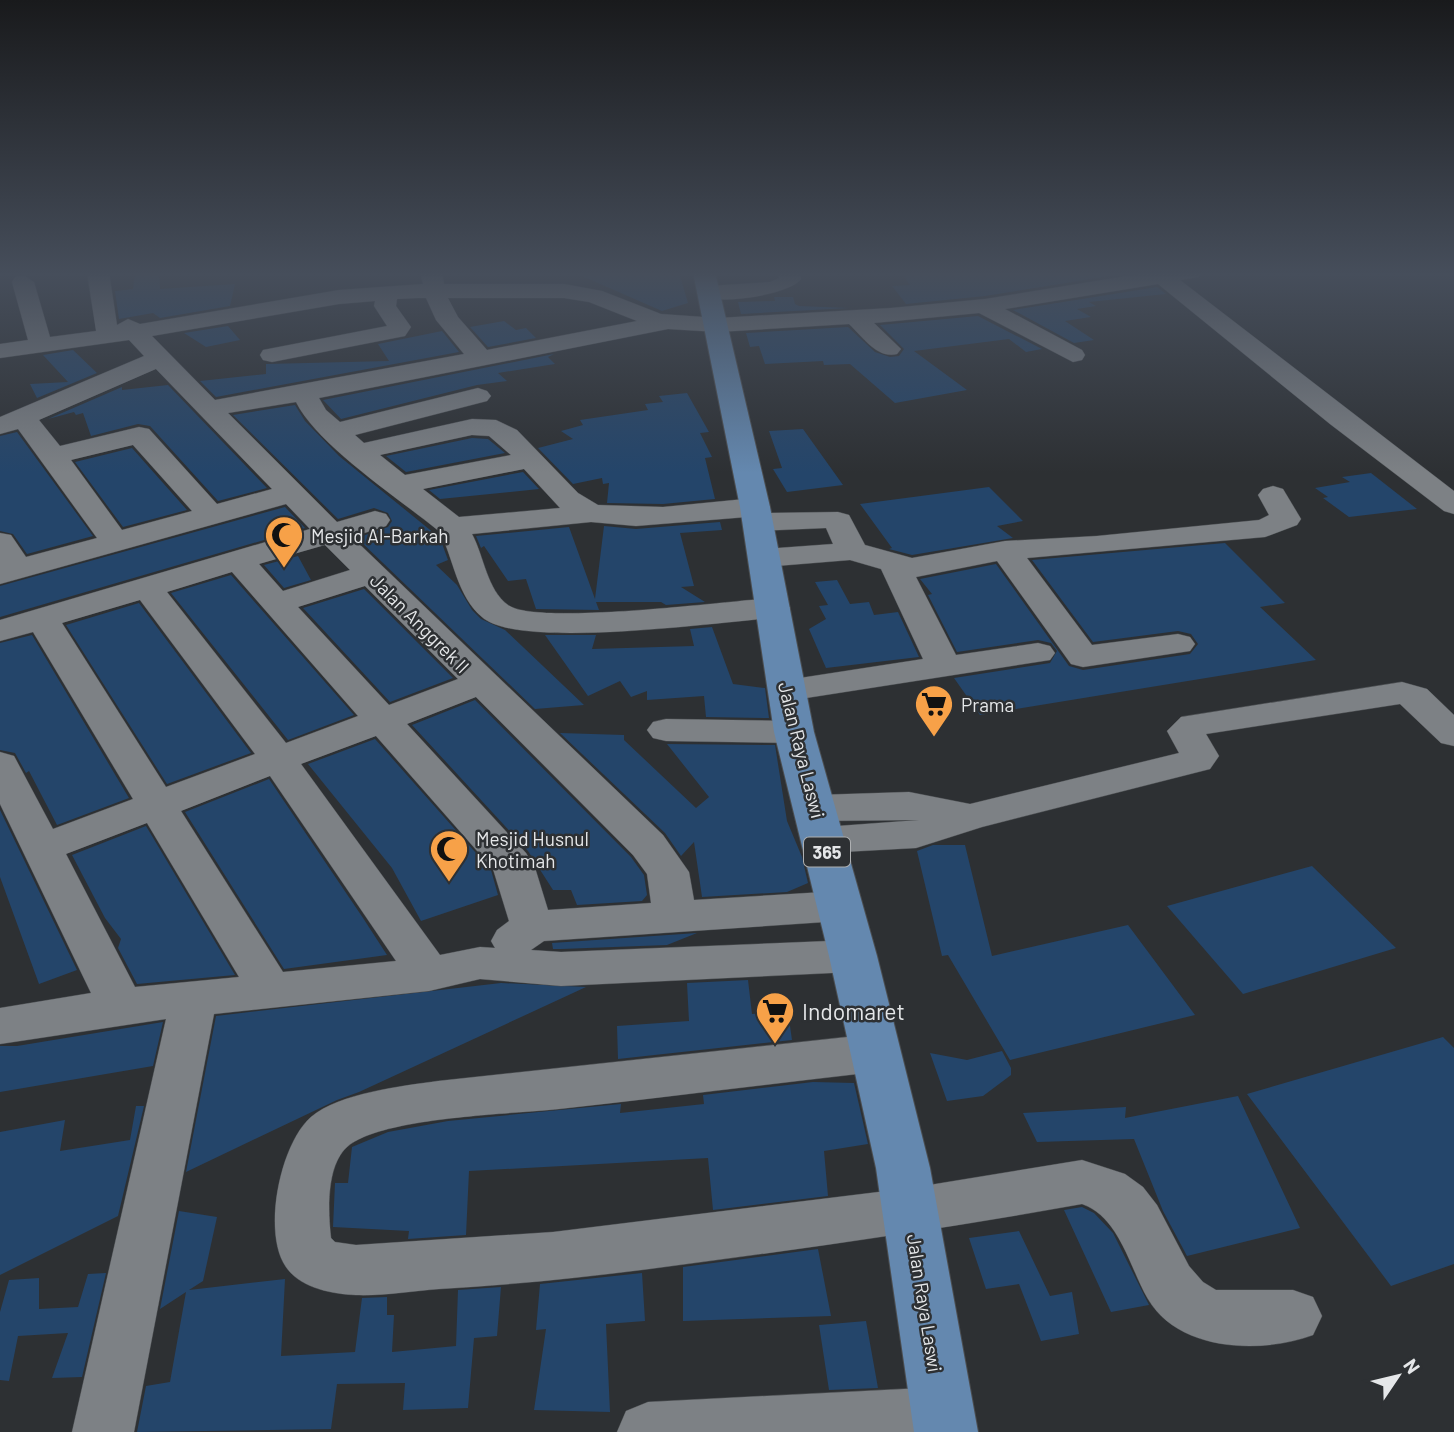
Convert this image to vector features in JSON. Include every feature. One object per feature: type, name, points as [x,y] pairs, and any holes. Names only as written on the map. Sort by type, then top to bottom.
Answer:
[{"type":"main road","name":"Jalan Raya Laswi","points":[[723,339],[794,732],[853,956],[911,1211],[945,1425]]},
{"type":"street","points":[[0,344],[34,339]]},
{"type":"street","points":[[0,351],[68,339]]},
{"type":"street","name":"Jalan Anggrek II","points":[[134,339],[159,359],[371,574],[659,858],[668,872],[674,914]]},
{"type":"street","points":[[272,355],[356,339]]},
{"type":"street","points":[[464,339],[481,358]]},
{"type":"street","points":[[208,409],[581,339]]},
{"type":"street","points":[[878,339],[889,349]]},
{"type":"street","points":[[1043,339],[1073,355]]},
{"type":"street","points":[[1238,339],[1454,505]]},
{"type":"street","points":[[54,456],[117,411],[159,359]]},
{"type":"street","points":[[304,393],[316,414],[334,432],[453,527],[466,552],[478,591],[492,610],[508,620],[554,624],[773,608]]},
{"type":"street","points":[[334,432],[478,396]]},
{"type":"street","points":[[428,408],[453,431]]},
{"type":"street","points":[[11,422],[117,411]]},
{"type":"street","points":[[117,411],[211,515]]},
{"type":"street","points":[[11,422],[54,456],[115,542]]},
{"type":"street","points":[[358,452],[480,426],[496,429],[577,506]]},
{"type":"street","points":[[400,485],[528,460]]},
{"type":"street","points":[[0,542],[9,571],[291,493]]},
{"type":"street","points":[[759,529],[815,555],[847,550],[911,568],[1005,550],[1097,545],[1265,528],[1286,519],[1273,495]]},
{"type":"street","points":[[453,527],[510,522],[577,506],[622,517],[759,529],[804,520],[838,521],[849,543],[847,550]]},
{"type":"street","points":[[0,631],[375,520]]},
{"type":"street","points":[[804,520],[815,555]]},
{"type":"street","points":[[1005,550],[1083,657],[1178,644]]},
{"type":"street","points":[[238,560],[511,863],[520,878],[524,911],[533,926]]},
{"type":"street","points":[[787,690],[944,666],[894,564]]},
{"type":"street","points":[[277,603],[371,574]]},
{"type":"street","points":[[147,587],[278,759],[429,974]]},
{"type":"street","points":[[42,618],[269,988]]},
{"type":"street","points":[[43,848],[481,683]]},
{"type":"street","points":[[820,824],[916,835],[970,817],[1196,761],[1200,756],[1186,731],[1194,725],[1402,693],[1414,697],[1454,735]]},
{"type":"street","points":[[666,730],[794,732]]},
{"type":"street","points":[[0,764],[121,1006]]},
{"type":"street","points":[[480,963],[533,926],[674,914],[840,906]]},
{"type":"street","points":[[0,1026],[194,996],[429,974],[480,963],[561,970],[853,956]]},
{"type":"street","points":[[103,1432],[194,996]]},
{"type":"street","points":[[875,1053],[432,1103],[354,1118],[329,1132],[315,1153],[305,1191],[302,1241],[308,1255],[322,1265],[356,1270],[388,1270],[553,1257],[911,1211],[1042,1186],[1094,1184],[1107,1188],[1126,1203],[1172,1285],[1195,1309],[1219,1316],[1246,1318],[1293,1316]]},
{"type":"street","points":[[648,1432],[945,1425]]},
{"type":"lane","points":[[944,666],[1038,653]]},
{"type":"building","points":[[193,339],[240,340],[206,347]]},
{"type":"building","points":[[403,339],[448,339],[459,352],[216,397],[200,381],[266,374],[266,364],[389,361],[378,344]]},
{"type":"building","points":[[481,339],[532,339],[488,347]]},
{"type":"building","points":[[748,339],[861,339],[875,352],[890,357],[899,356],[904,349],[894,339],[1022,339],[1042,349],[1026,352],[1009,339],[914,351],[967,390],[895,403],[850,364],[824,365],[823,361],[765,364],[759,346],[750,347]]},
{"type":"building","points":[[1066,339],[1094,340],[1074,343]]},
{"type":"building","points":[[73,350],[97,373],[37,398],[30,384],[68,382],[43,355]]},
{"type":"building","points":[[554,354],[548,357],[555,364],[498,373],[507,381],[477,385],[341,419],[323,400]]},
{"type":"building","points":[[168,385],[267,488],[218,501],[150,426],[138,424],[91,436],[83,413],[76,415],[74,412],[48,419],[122,387],[122,390]]},
{"type":"building","points":[[687,393],[709,432],[700,433],[712,457],[705,458],[715,499],[663,504],[607,503],[609,483],[603,484],[602,478],[573,484],[538,448],[573,439],[561,431],[583,425],[580,420],[648,410],[645,404],[663,402],[659,396]]},
{"type":"building","points":[[295,405],[305,421],[339,456],[440,538],[448,560],[436,565],[457,585],[472,610],[481,619],[505,630],[584,705],[535,709],[357,538],[388,527],[392,521],[388,513],[374,508],[338,519],[233,415]]},
{"type":"building","points":[[803,429],[843,485],[787,492],[773,469],[782,468],[769,431]]},
{"type":"building","points":[[17,432],[93,536],[27,554],[13,534],[0,531],[0,436]]},
{"type":"building","points":[[472,438],[488,439],[505,453],[406,472],[386,456]]},
{"type":"building","points":[[132,448],[187,510],[123,527],[75,462]]},
{"type":"building","points":[[523,472],[539,489],[440,499],[429,490]]},
{"type":"building","points":[[1371,473],[1417,509],[1349,517],[1323,498],[1328,497],[1315,488],[1350,482],[1342,477]]},
{"type":"building","points":[[989,487],[1023,521],[997,526],[1013,538],[912,555],[889,549],[892,548],[860,504]]},
{"type":"building","points":[[285,507],[305,528],[0,617],[0,586]]},
{"type":"building","points":[[720,522],[722,530],[680,533],[694,586],[681,587],[705,602],[666,605],[661,602],[596,602],[599,610],[536,609],[526,579],[508,581],[484,546],[481,548],[476,536],[569,527],[595,599],[604,526],[636,529]]},
{"type":"building","points":[[1225,543],[1285,603],[1260,607],[1316,660],[980,715],[954,678],[1050,663],[1057,651],[1051,643],[1038,640],[957,652],[928,595],[932,594],[920,579],[996,564],[1069,666],[1083,670],[1190,654],[1198,644],[1191,634],[1178,631],[1093,642],[1032,560]]},
{"type":"building","name":"Mesjid Al-Barkah","points":[[298,556],[311,580],[284,588],[264,565]]},
{"type":"building","points":[[231,575],[354,715],[288,740],[171,593]]},
{"type":"building","points":[[837,580],[850,604],[869,602],[874,615],[898,612],[919,657],[826,668],[809,629],[826,619],[819,606],[828,605],[815,582]]},
{"type":"building","points":[[364,589],[453,678],[390,702],[303,608]]},
{"type":"building","points":[[139,603],[251,753],[167,784],[66,625]]},
{"type":"building","points":[[712,627],[733,684],[765,688],[769,718],[706,717],[704,696],[647,700],[647,691],[631,697],[620,681],[588,696],[545,635],[596,635],[592,649],[694,646],[690,629]]},
{"type":"building","points":[[32,635],[129,798],[57,825],[29,771],[26,773],[15,753],[0,750],[0,643]]},
{"type":"building","points":[[475,700],[631,857],[644,875],[647,895],[642,901],[577,905],[571,890],[553,890],[528,851],[412,725]]},
{"type":"building","points":[[560,733],[624,735],[624,740],[696,808],[709,797],[667,744],[775,745],[787,821],[802,857],[808,883],[787,892],[702,897],[694,842],[681,856],[665,833]]},
{"type":"building","points":[[375,739],[491,870],[498,895],[421,921],[392,868],[308,764]]},
{"type":"building","points":[[269,779],[387,955],[284,969],[185,812]]},
{"type":"building","points":[[0,810],[77,970],[39,984],[0,877]]},
{"type":"building","points":[[146,826],[235,975],[137,984],[118,948],[121,939],[105,918],[72,855]]},
{"type":"building","points":[[933,845],[965,845],[992,956],[1128,925],[1195,1015],[1010,1060],[948,955],[942,956],[917,851]]},
{"type":"building","points":[[1312,866],[1396,948],[1243,994],[1167,906]]},
{"type":"building","points":[[697,933],[667,945],[553,949],[552,943]]},
{"type":"building","points":[[748,980],[752,1014],[788,1012],[792,1040],[618,1059],[617,1026],[689,1021],[687,983]]},
{"type":"building","points":[[501,983],[586,987],[186,1172],[216,1016]]},
{"type":"building","points":[[163,1022],[153,1066],[0,1092],[0,1046],[17,1046]]},
{"type":"building","points":[[1443,1037],[1454,1048],[1454,1264],[1391,1286],[1247,1094]]},
{"type":"building","points":[[1002,1051],[1011,1068],[1011,1075],[983,1096],[947,1101],[930,1053],[967,1060]]},
{"type":"building","points":[[813,1082],[854,1083],[868,1144],[824,1151],[828,1196],[713,1210],[708,1158],[469,1171],[466,1235],[408,1239],[409,1231],[333,1227],[335,1183],[348,1183],[352,1147],[388,1132],[448,1121],[621,1104],[620,1113],[704,1104],[703,1095]]},
{"type":"building","points":[[1238,1096],[1300,1228],[1187,1256],[1163,1211],[1134,1139],[1037,1142],[1023,1113],[1126,1107],[1125,1118]]},
{"type":"building","points":[[136,1106],[144,1106],[118,1216],[0,1275],[0,1132],[65,1120],[60,1151],[130,1140]]},
{"type":"building","points":[[1082,1207],[1094,1213],[1113,1233],[1149,1305],[1111,1312],[1064,1210]]},
{"type":"building","points":[[179,1211],[217,1217],[203,1281],[189,1290],[285,1279],[281,1356],[355,1352],[362,1298],[387,1297],[387,1315],[394,1315],[392,1352],[456,1346],[458,1290],[501,1287],[497,1336],[474,1338],[468,1408],[403,1410],[405,1383],[337,1384],[331,1429],[137,1432],[146,1386],[170,1382],[186,1292],[160,1309]]},
{"type":"building","points":[[1019,1231],[1050,1296],[1072,1292],[1079,1334],[1041,1341],[1019,1284],[986,1289],[969,1238]]},
{"type":"building","points":[[818,1249],[831,1316],[683,1321],[683,1267]]},
{"type":"building","points":[[106,1273],[82,1377],[52,1378],[68,1333],[18,1336],[9,1381],[0,1380],[0,1312],[9,1280],[39,1278],[39,1309],[78,1307],[88,1274]]},
{"type":"building","points":[[642,1273],[645,1321],[606,1324],[610,1412],[534,1410],[546,1329],[536,1330],[540,1284]]},
{"type":"building","points":[[866,1321],[878,1388],[829,1390],[819,1325]]},
{"type":"place","name":"Mesjid Al-Barkah","points":[[284,569]]},
{"type":"place","name":"Prama","points":[[934,738]]},
{"type":"place","name":"Mesjid Husnul Khotimah","points":[[449,883]]},
{"type":"place","name":"Indomaret","points":[[775,1045]]}]
